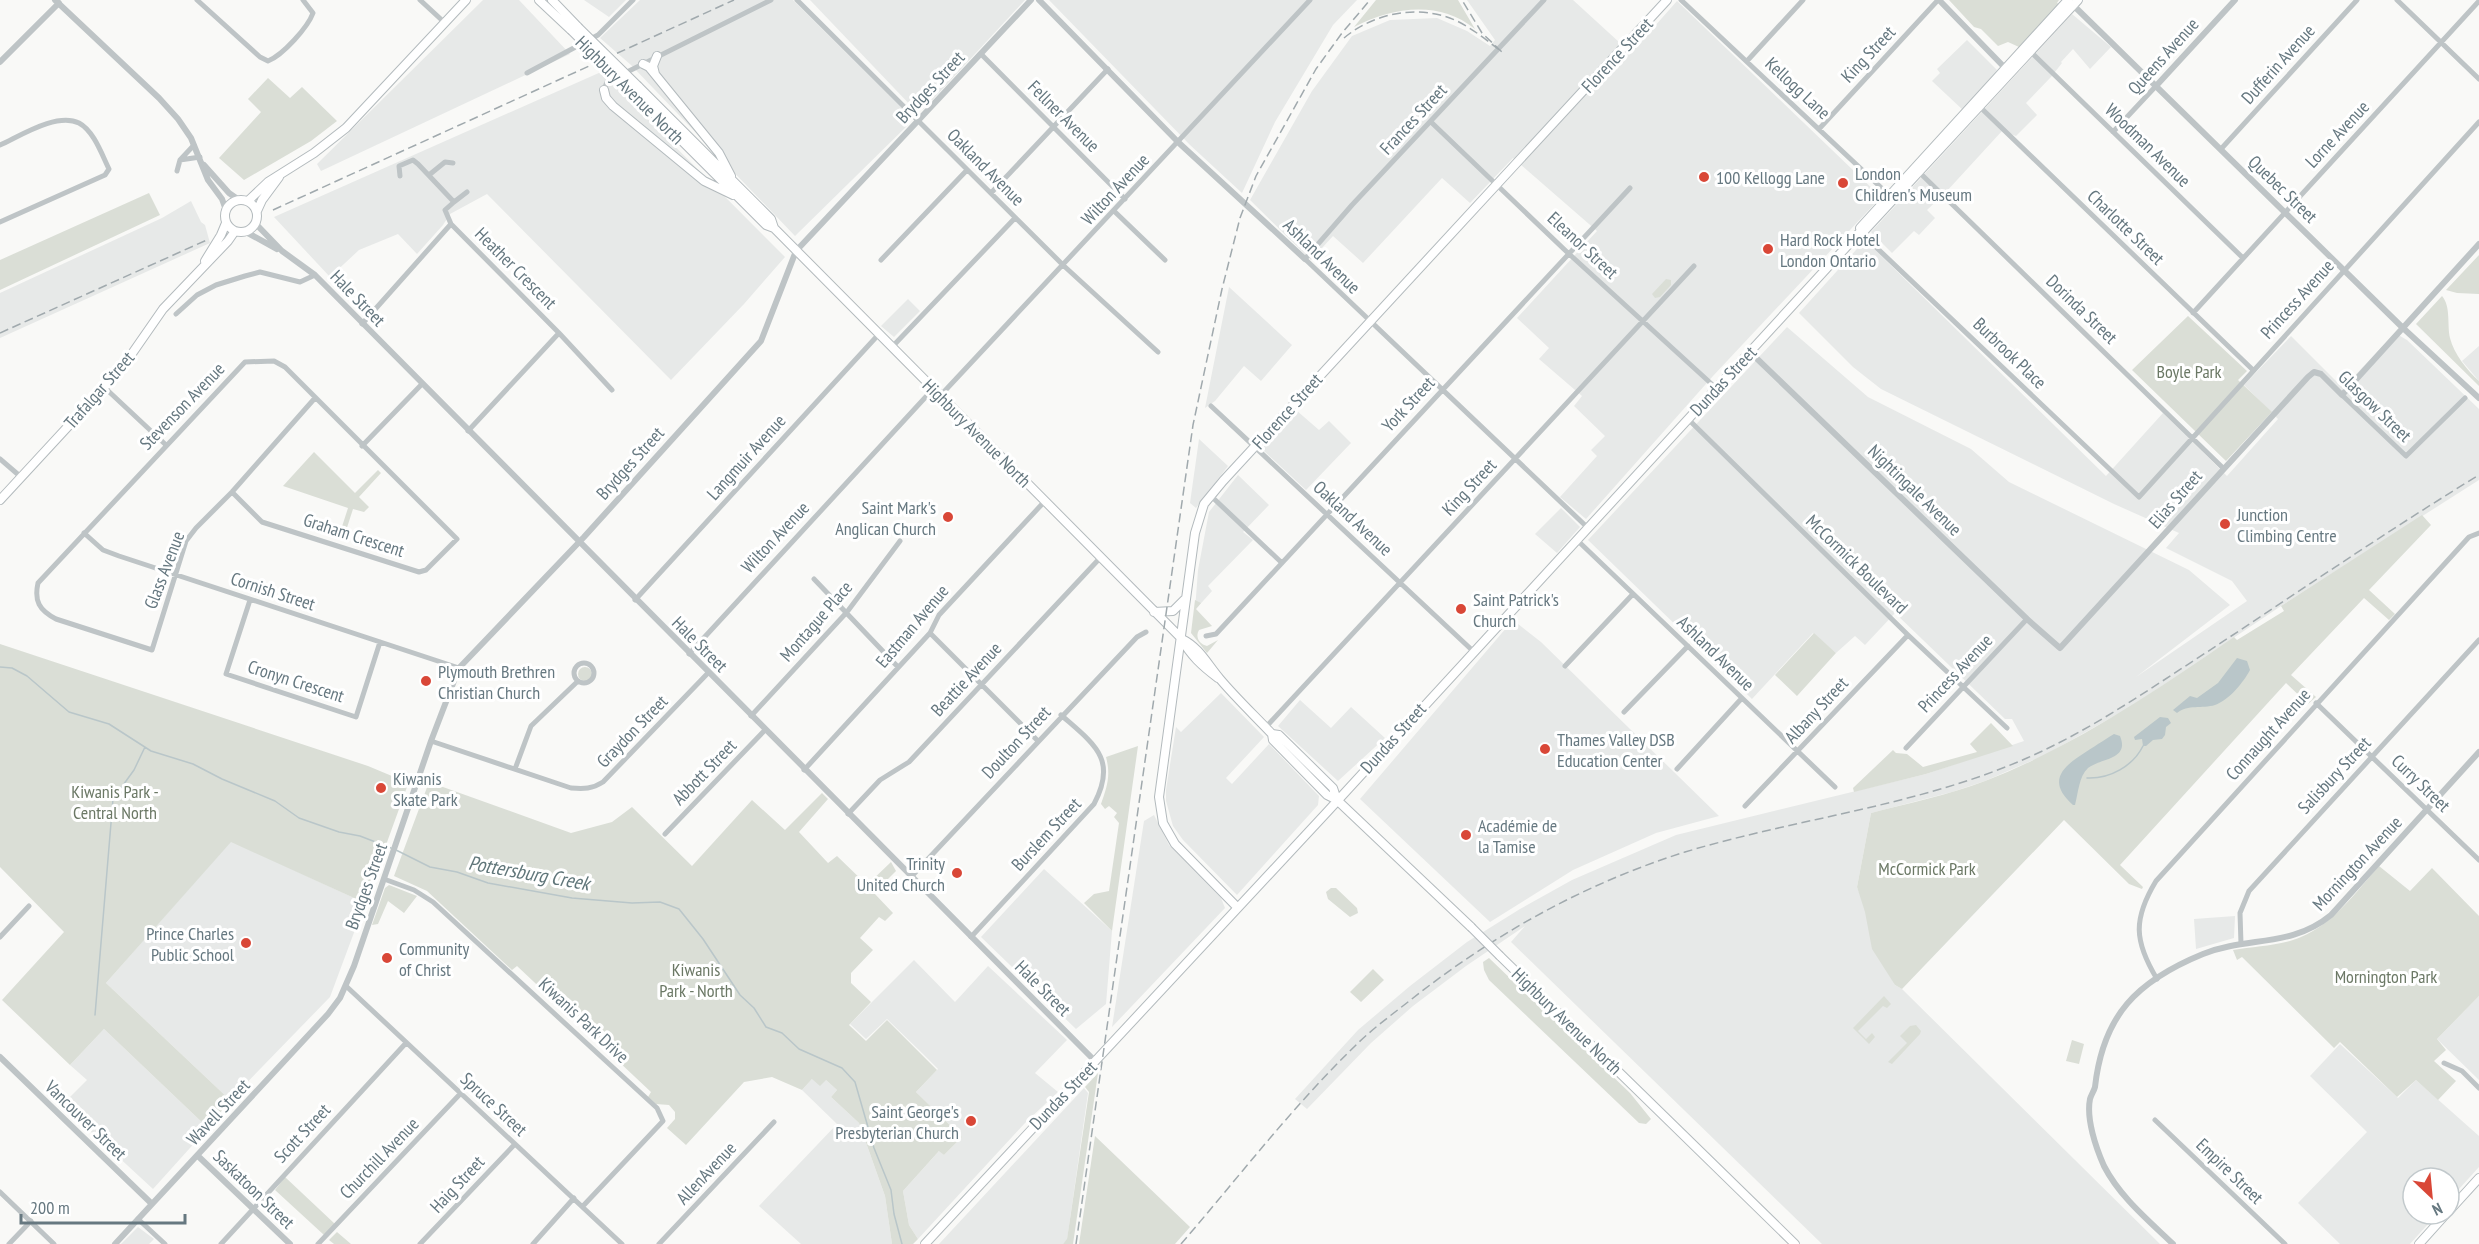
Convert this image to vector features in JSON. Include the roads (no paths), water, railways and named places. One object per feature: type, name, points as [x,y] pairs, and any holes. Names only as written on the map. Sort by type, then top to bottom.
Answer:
[{"type":"main road","points":[[248,201],[268,182],[314,153],[346,128],[466,0]]},
{"type":"main road","name":"Highbury Avenue North","points":[[539,0],[574,29],[735,182],[771,219],[774,228]]},
{"type":"main road","name":"Highbury Avenue North","points":[[552,0],[574,29]]},
{"type":"main road","name":"Florence Street","points":[[1237,908],[1175,844],[1163,823],[1159,797],[1195,533],[1204,504],[1369,321],[1667,0]]},
{"type":"main road","name":"Dundas Street","points":[[1891,197],[1926,154],[2072,1]]},
{"type":"main road","points":[[655,75],[653,66],[657,56]]},
{"type":"main road","points":[[643,64],[655,75],[719,153],[735,182]]},
{"type":"main road","name":"Dundas Street","points":[[925,1244],[1337,801],[1860,232],[1860,228],[1919,172],[1979,106],[2007,70]]},
{"type":"main road","name":"Highbury Avenue North","points":[[634,88],[765,225],[774,228],[1180,638],[1203,667],[1218,678],[1266,727],[1272,734],[1273,740],[1327,795],[1337,801],[1471,927],[1794,1244]]},
{"type":"main road","points":[[603,90],[613,106],[704,181],[739,198]]},
{"type":"main road","points":[[1919,172],[1919,166],[1927,158],[1926,154]]},
{"type":"main road","points":[[257,211],[248,201],[239,200],[231,203],[225,210],[226,223],[235,231],[246,232],[256,224],[257,211],[262,200],[282,173]]},
{"type":"main road","name":"Trafalgar Street","points":[[194,277],[221,235],[226,223]]},
{"type":"main road","name":"Trafalgar Street","points":[[0,500],[122,368],[163,309],[235,231]]},
{"type":"main road","points":[[1154,612],[1173,611],[1185,600]]},
{"type":"main road","points":[[2461,1198],[2479,1178]]},
{"type":"main road","points":[[2422,1243],[2436,1226]]},
{"type":"street","points":[[197,0],[260,57],[268,61],[276,57],[310,21],[313,13],[303,0]]},
{"type":"street","points":[[420,0],[444,23]]},
{"type":"street","points":[[527,73],[598,35],[633,0]]},
{"type":"street","points":[[603,90],[607,82],[771,0]]},
{"type":"street","name":"Oakland Avenue","points":[[797,0],[1064,266],[1158,352]]},
{"type":"street","name":"Brydges Street","points":[[340,998],[459,668],[578,543],[761,341],[796,250],[1031,0]]},
{"type":"street","name":"Ashland Avenue","points":[[1039,0],[1179,142],[1588,528]]},
{"type":"street","name":"Wilton Avenue","points":[[689,654],[937,393],[1064,266],[1310,0]]},
{"type":"street","name":"Frances Street","points":[[1305,259],[1544,0]]},
{"type":"street","name":"Kellogg Lane","points":[[1681,0],[1891,197]]},
{"type":"street","points":[[1747,61],[1803,0]]},
{"type":"street","points":[[1939,0],[2007,70]]},
{"type":"street","name":"King Street","points":[[1820,129],[1939,0]]},
{"type":"street","name":"Queens Avenue","points":[[2114,132],[2235,0]]},
{"type":"street","name":"Dufferin Avenue","points":[[2221,149],[2357,0]]},
{"type":"street","points":[[2397,0],[2479,79]]},
{"type":"street","name":"Quebec Street","points":[[2072,1],[2403,328],[2479,398]]},
{"type":"street","name":"Lorne Avenue","points":[[2193,313],[2479,1]]},
{"type":"street","points":[[0,51],[3,59],[57,2],[159,98],[178,119],[194,145],[208,180],[222,199],[225,210]]},
{"type":"street","name":"Fellner Avenue","points":[[981,54],[1125,199]]},
{"type":"street","name":"Woodman Avenue","points":[[2032,54],[2243,258]]},
{"type":"street","points":[[991,193],[1108,69]]},
{"type":"street","name":"Charlotte Street","points":[[1979,106],[2253,370]]},
{"type":"street","points":[[0,145],[44,124],[61,120],[79,123],[92,137],[109,169],[105,175],[0,222]]},
{"type":"street","name":"Eleanor Street","points":[[1431,122],[1568,253],[1716,388]]},
{"type":"street","name":"Princess Avenue","points":[[2139,497],[2479,122]]},
{"type":"street","points":[[177,171],[180,160],[194,145]]},
{"type":"street","points":[[180,160],[201,160],[229,193],[239,200]]},
{"type":"street","points":[[400,176],[399,166],[413,160],[454,202]]},
{"type":"street","points":[[429,176],[445,162],[453,163]]},
{"type":"street","points":[[881,260],[967,170]]},
{"type":"street","name":"Dorinda Street","points":[[1919,172],[2223,468]]},
{"type":"street","name":"York Street","points":[[1206,636],[1216,634],[1630,188]]},
{"type":"street","points":[[451,224],[445,210],[467,192]]},
{"type":"street","points":[[1114,211],[1165,260]]},
{"type":"street","points":[[892,347],[1015,218]]},
{"type":"street","name":"Hale Street","points":[[256,224],[282,251]]},
{"type":"street","name":"Heather Crescent","points":[[362,324],[451,224],[559,333],[468,431]]},
{"type":"street","name":"Hale Street","points":[[246,232],[282,251],[315,275],[578,543],[1095,1061]]},
{"type":"street","name":"Burbrook Place","points":[[1860,232],[2139,497]]},
{"type":"street","points":[[2342,395],[2479,244]]},
{"type":"street","name":"King Street","points":[[1266,727],[1694,266]]},
{"type":"street","points":[[176,314],[197,295],[216,285],[245,276],[260,272],[300,282],[315,275]]},
{"type":"street","points":[[559,333],[612,390]]},
{"type":"street","name":"Langmuir Avenue","points":[[635,600],[879,334]]},
{"type":"street","name":"Nightingale Avenue","points":[[1750,352],[2027,619],[2060,648]]},
{"type":"street","name":"Stevenson Avenue","points":[[38,583],[245,362],[274,361],[285,367],[449,531]]},
{"type":"street","name":"Glasgow Street","points":[[2314,372],[2321,374],[2406,456],[2465,398]]},
{"type":"street","name":"Elias Street","points":[[2060,648],[2223,468],[2314,372]]},
{"type":"street","points":[[362,446],[422,384]]},
{"type":"street","name":"Stevenson Avenue","points":[[104,387],[166,445]]},
{"type":"street","name":"Glass Avenue","points":[[38,583],[35,595],[37,604],[46,614],[152,650],[186,541],[315,398]]},
{"type":"street","name":"Oakland Avenue","points":[[1211,406],[1473,651]]},
{"type":"street","name":"McCormick Boulevard","points":[[1688,419],[1908,635],[2007,728]]},
{"type":"street","points":[[0,459],[21,477]]},
{"type":"street","name":"Graham Crescent","points":[[232,492],[262,522],[419,572],[426,570],[457,539],[449,531]]},
{"type":"street","points":[[1211,496],[1282,562]]},
{"type":"street","name":"Eastman Avenue","points":[[804,770],[930,633],[939,615],[1044,502]]},
{"type":"street","name":"Connaught Avenue","points":[[2157,979],[2146,961],[2138,939],[2144,903],[2156,880],[2469,537],[2478,532]]},
{"type":"street","name":"Cornish Street","points":[[84,533],[103,550],[459,668]]},
{"type":"street","name":"Ashland Avenue","points":[[1577,540],[1835,787]]},
{"type":"street","name":"Montague Place","points":[[750,716],[847,612],[900,541]]},
{"type":"street","name":"Beattie Avenue","points":[[849,814],[880,780],[909,762],[1100,558]]},
{"type":"street","points":[[814,579],[898,667]]},
{"type":"street","points":[[1565,666],[1633,594]]},
{"type":"street","name":"Cronyn Crescent","points":[[250,600],[226,674],[340,712],[356,717],[380,642]]},
{"type":"street","name":"Princess Avenue","points":[[1906,748],[2027,619]]},
{"type":"street","name":"Doulton Street","points":[[911,877],[1037,740],[1137,637],[1146,632]]},
{"type":"street","points":[[930,633],[1037,740]]},
{"type":"street","name":"Albany Street","points":[[1745,806],[1908,635]]},
{"type":"street","name":"Salisbury Street","points":[[2241,944],[2240,913],[2249,891],[2479,640]]},
{"type":"street","points":[[1624,712],[1688,646]]},
{"type":"street","name":"Graydon Street","points":[[431,741],[571,788],[595,788],[708,673]]},
{"type":"street","points":[[515,769],[531,726],[578,681]]},
{"type":"street","points":[[1677,769],[1742,698]]},
{"type":"street","name":"Curry Street","points":[[2316,703],[2479,860]]},
{"type":"street","name":"Burslem Street","points":[[971,937],[1094,804],[1101,790],[1105,772],[1102,757],[1093,745],[1061,715]]},
{"type":"street","name":"Abbott Street","points":[[665,834],[765,730]]},
{"type":"street","name":"Mornington Avenue","points":[[2173,1244],[2118,1190],[2098,1151],[2091,1118],[2090,1100],[2095,1089],[2098,1063],[2111,1026],[2121,1008],[2135,994],[2157,979],[2205,953],[2241,944],[2285,939],[2318,926],[2331,915],[2479,752]]},
{"type":"street","name":"Kiwanis Park Drive","points":[[384,879],[414,890],[433,902],[657,1108],[663,1121],[583,1206]]},
{"type":"street","points":[[0,937],[2,930],[29,906]]},
{"type":"street","name":"Spruce Street","points":[[345,986],[622,1244]]},
{"type":"street","name":"Wavell Street","points":[[115,1244],[320,1023],[340,998]]},
{"type":"street","name":"Scott Street","points":[[221,1244],[406,1043]]},
{"type":"street","name":"Vancouver Street","points":[[0,1057],[152,1204]]},
{"type":"street","points":[[2444,1063],[2462,1071],[2479,1088]]},
{"type":"street","name":"Churchill Avenue","points":[[318,1244],[461,1093]]},
{"type":"street","name":"Empire Street","points":[[2155,1120],[2285,1244]]},
{"type":"street","name":"AllenAvenue","points":[[659,1244],[774,1122]]},
{"type":"street","name":"Haig Street","points":[[420,1244],[515,1144]]},
{"type":"street","name":"Saskatoon Street","points":[[198,1156],[290,1244]]},
{"type":"street","points":[[0,1192],[54,1244]]},
{"type":"street","points":[[533,1244],[574,1198]]},
{"type":"street","points":[[138,1219],[165,1244]]},
{"type":"street","points":[[9,1244],[30,1221]]},
{"type":"waterway","name":"Pottersburg Creek","points":[[0,667],[12,668],[27,676],[69,712],[109,724],[151,751],[193,764],[275,801],[299,818],[391,848]]},
{"type":"waterway","points":[[2087,778],[2096,778],[2120,770],[2133,760],[2143,746]]},
{"type":"waterway","points":[[95,1015],[113,799],[134,770],[145,747]]},
{"type":"waterway","name":"Pottersburg Creek","points":[[396,850],[430,867],[457,872],[488,883],[572,898],[632,903],[660,902],[679,909],[703,939],[740,995],[754,1008],[766,1027],[782,1033],[799,1049],[842,1068],[855,1082],[874,1148],[891,1190],[894,1214],[902,1244]]},
{"type":"railway","points":[[273,210],[734,0]]},
{"type":"railway","points":[[1076,1244],[1193,425],[1222,289],[1240,218],[1256,176],[1316,69],[1370,0]]},
{"type":"railway","points":[[1344,38],[1356,29],[1384,17],[1398,13],[1428,13],[1457,21],[1475,31],[1502,52],[1482,33],[1462,0]]},
{"type":"railway","points":[[0,333],[209,239]]},
{"type":"railway","points":[[1181,1244],[1287,1118],[1361,1040],[1440,978],[1505,934],[1574,896],[1647,865],[1728,840],[1943,788],[1986,774],[2051,747],[2141,695],[2479,475]]},
{"type":"place","name":"100 Kellogg Lane","points":[[1704,177]]},
{"type":"place","name":"London Children's Museum","points":[[1843,183]]},
{"type":"place","name":"Hard Rock Hotel London Ontario","points":[[1768,249]]},
{"type":"place","name":"Saint Mark's Anglican Church","points":[[948,517]]},
{"type":"place","name":"Junction Climbing Centre","points":[[2225,524]]},
{"type":"place","name":"Saint Patrick's Church","points":[[1461,609]]},
{"type":"place","name":"Plymouth Brethren Christian Church","points":[[426,681]]},
{"type":"place","name":"Thames Valley DSB Education Center","points":[[1545,749]]},
{"type":"place","name":"Kiwanis Skate Park","points":[[381,788]]},
{"type":"place","name":"Académie de la Tamise","points":[[1466,835]]},
{"type":"place","name":"Trinity United Church","points":[[957,873]]},
{"type":"place","name":"Prince Charles Public School","points":[[246,943]]},
{"type":"place","name":"Community of Christ","points":[[387,958]]},
{"type":"place","name":"Saint George's Presbyterian Church","points":[[971,1121]]},
{"type":"park label","name":"Boyle Park","points":[[2189,371]]},
{"type":"park label","name":"Kiwanis Park - Central North","points":[[115,801]]},
{"type":"park label","name":"McCormick Park","points":[[1927,868]]},
{"type":"park label","name":"Mornington Park","points":[[2386,976]]},
{"type":"park label","name":"Kiwanis Park - North","points":[[696,979]]}]
